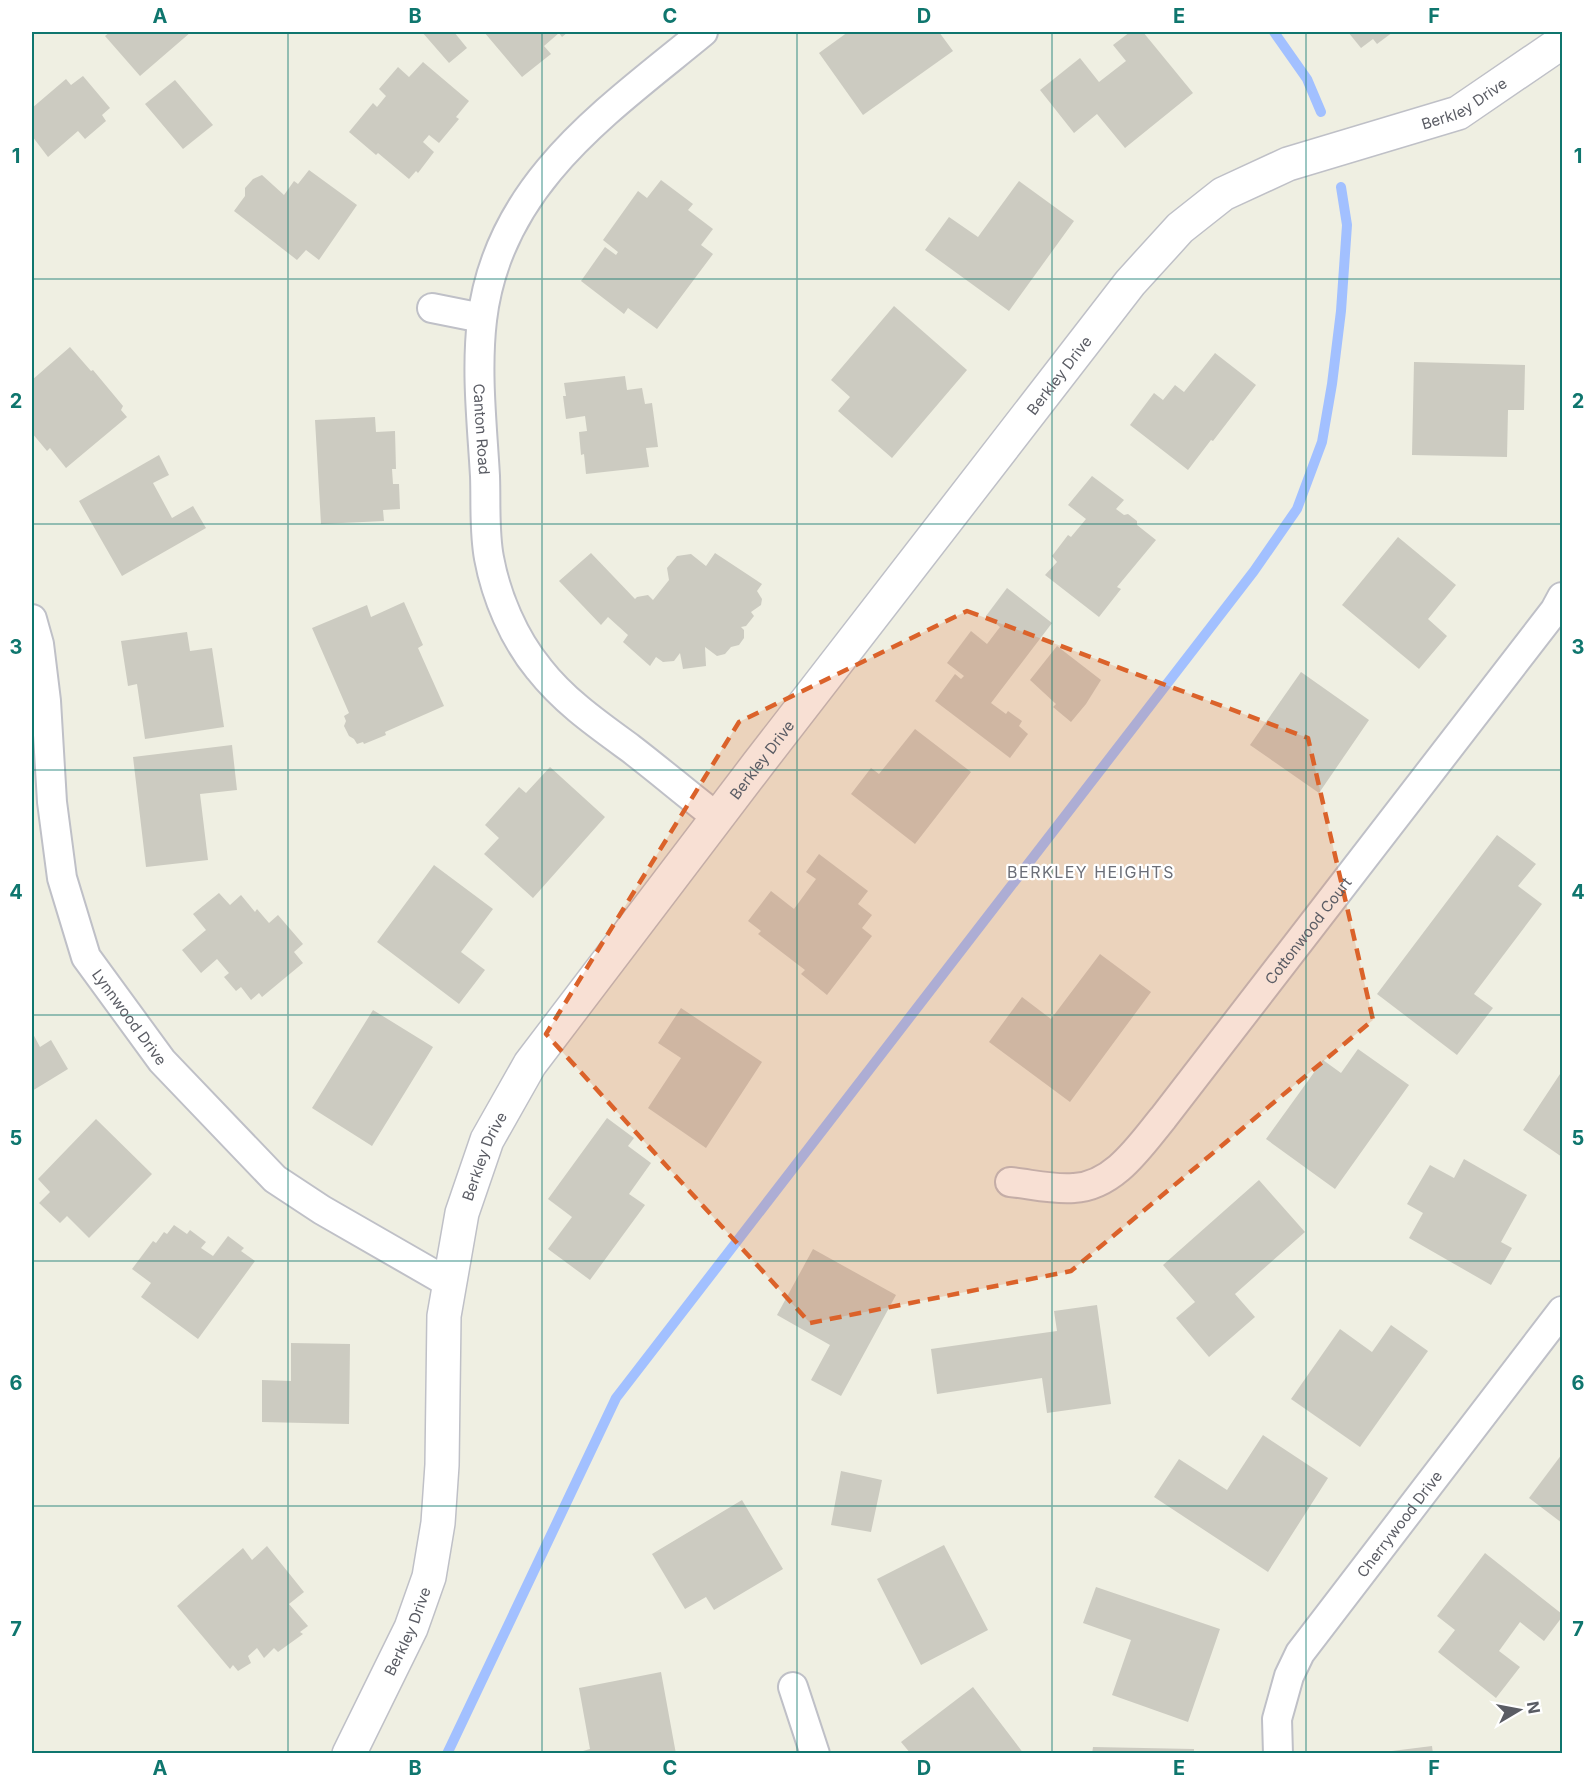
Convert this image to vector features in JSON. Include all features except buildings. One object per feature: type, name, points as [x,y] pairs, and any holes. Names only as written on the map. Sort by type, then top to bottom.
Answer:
[{"type":"street","name":"Canton Road","points":[[703,32],[598,119],[565,150],[537,183],[509,226],[492,276],[482,318],[480,384],[489,557],[499,594],[516,633],[537,667],[568,701],[718,818]]},
{"type":"street","name":"Berkley Drive","points":[[350,1754],[411,1628],[429,1577],[438,1523],[442,1465],[444,1316],[462,1213],[487,1140],[525,1072],[1140,270],[1180,228],[1224,194],[1288,164],[1458,113],[1561,47]]},
{"type":"street","points":[[432,308],[482,318]]},
{"type":"street","name":"Cottonwood Court","points":[[1010,1182],[1076,1189],[1104,1180],[1129,1159],[1171,1109],[1563,597]]},
{"type":"street","name":"Lynnwood Drive","points":[[32,619],[39,644],[46,700],[52,802],[62,878],[86,957],[162,1061],[275,1179],[322,1210],[449,1283]]},
{"type":"street","name":"Cherrywood Drive","points":[[1278,1754],[1277,1719],[1288,1676],[1300,1653],[1563,1311]]},
{"type":"street","points":[[793,1687],[814,1754]]},
{"type":"highlighted area","points":[[967,611],[1308,738],[1373,1020],[1071,1271],[810,1323],[546,1034],[739,722]]},
{"type":"waterway","points":[[1274,32],[1307,79],[1321,112]]},
{"type":"waterway","points":[[447,1754],[616,1398],[1254,571],[1297,509],[1322,442],[1332,384],[1341,311],[1347,225],[1341,187]]},
{"type":"district","name":"BERKLEY HEIGHTS","points":[[1091,872]]}]
